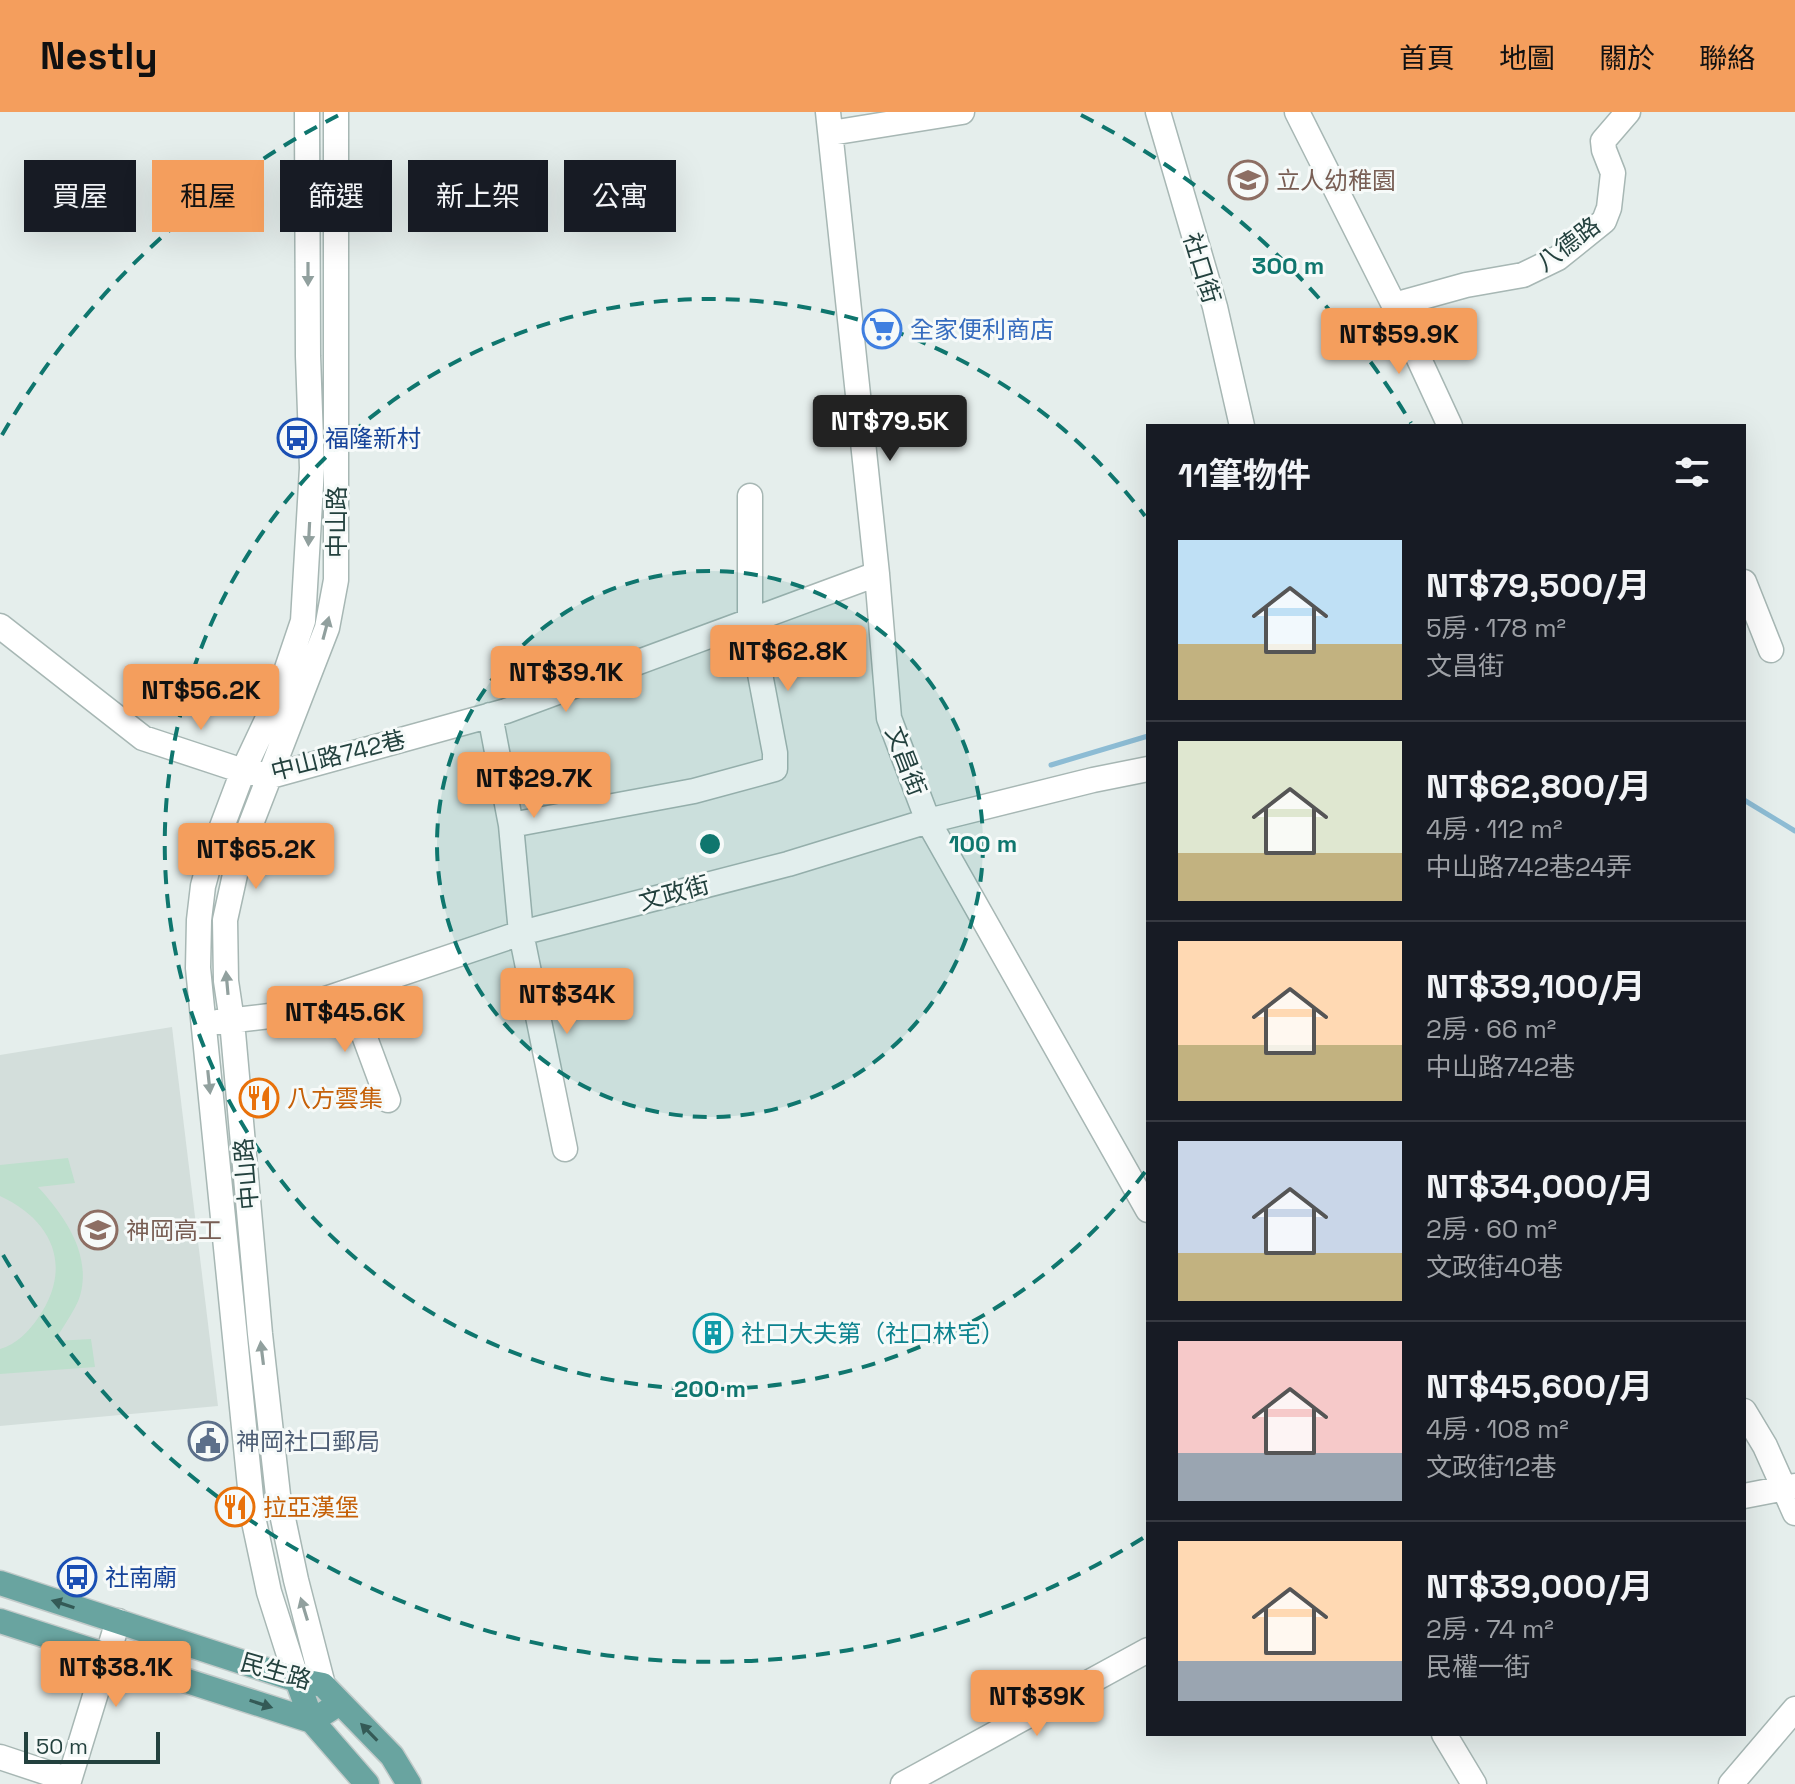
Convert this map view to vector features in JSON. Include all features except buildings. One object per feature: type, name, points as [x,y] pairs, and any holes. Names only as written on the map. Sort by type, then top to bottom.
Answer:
[{"type":"main road","name":"民生路","points":[[0,1583],[297,1680],[323,1685]]},
{"type":"main road","name":"民生路","points":[[0,1621],[312,1721],[340,1703]]},
{"type":"main road","name":"中山路","points":[[297,1680],[312,1721],[367,1784]]},
{"type":"main road","name":"中山路","points":[[323,1685],[392,1756],[409,1784]]},
{"type":"street","name":"中山路","points":[[297,1680],[269,1592],[253,1517],[198,968],[203,886],[212,853],[243,771],[276,701],[303,621],[312,468],[308,356],[307,112]]},
{"type":"street","name":"中山路","points":[[323,1685],[278,1495],[226,981],[225,920],[240,852],[327,628],[336,580],[336,112]]},
{"type":"street","points":[[829,123],[962,112]]},
{"type":"street","name":"社口街","points":[[1158,112],[1215,307],[1242,424]]},
{"type":"street","points":[[1297,112],[1394,305],[1449,424]]},
{"type":"street","name":"八德路","points":[[1394,305],[1466,285],[1536,271],[1558,258],[1604,221],[1609,208],[1613,173],[1603,141],[1628,112]]},
{"type":"street","name":"文昌街","points":[[829,123],[877,574],[889,718],[928,821],[1146,1206]]},
{"type":"street","points":[[511,825],[694,791],[775,769],[775,753],[750,621],[750,496]]},
{"type":"street","name":"中山路742巷","points":[[0,626],[143,738],[243,771],[271,776],[490,715],[877,574]]},
{"type":"street","points":[[1746,587],[1771,650]]},
{"type":"street","points":[[490,715],[511,825],[521,933],[565,1149]]},
{"type":"street","name":"文政街","points":[[204,1024],[278,1015],[521,933],[788,864],[928,821],[1146,769]]},
{"type":"street","points":[[348,992],[388,1100]]},
{"type":"street","points":[[1746,1414],[1789,1487],[1795,1513]]},
{"type":"street","points":[[1746,1496],[1789,1487]]},
{"type":"street","points":[[0,1757],[69,1782],[118,1621]]},
{"type":"street","points":[[903,1784],[1146,1651]]},
{"type":"street","points":[[1731,1784],[1795,1709]]},
{"type":"street","points":[[1445,1736],[1474,1784]]},
{"type":"shaded area","name":"神岡高工","points":[[172,1027],[218,1406],[0,1426],[0,1055]]},
{"type":"green space","points":[[68,1158],[75,1183],[38,1187],[66,1223],[79,1250],[82,1265],[80,1296],[55,1341],[91,1339],[95,1367],[0,1374],[0,1349],[22,1337],[38,1318],[49,1299],[56,1264],[45,1232],[19,1206],[0,1196],[0,1165]]},
{"type":"waterway","points":[[1051,765],[1146,737]]},
{"type":"waterway","points":[[1746,801],[1795,831]]},
{"type":"place","name":"立人幼稚園","points":[[1248,180]]},
{"type":"place","name":"全家便利商店","points":[[882,329]]},
{"type":"place","name":"福隆新村","points":[[297,438]]},
{"type":"place","name":"八方雲集","points":[[259,1098]]},
{"type":"place","name":"神岡高工","points":[[98,1230]]},
{"type":"place","name":"社口大夫第（社口林宅）","points":[[713,1333]]},
{"type":"place","name":"神岡社口郵局","points":[[208,1441]]},
{"type":"place","name":"拉亞漢堡","points":[[235,1507]]},
{"type":"place","name":"社南廟","points":[[77,1577]]}]
